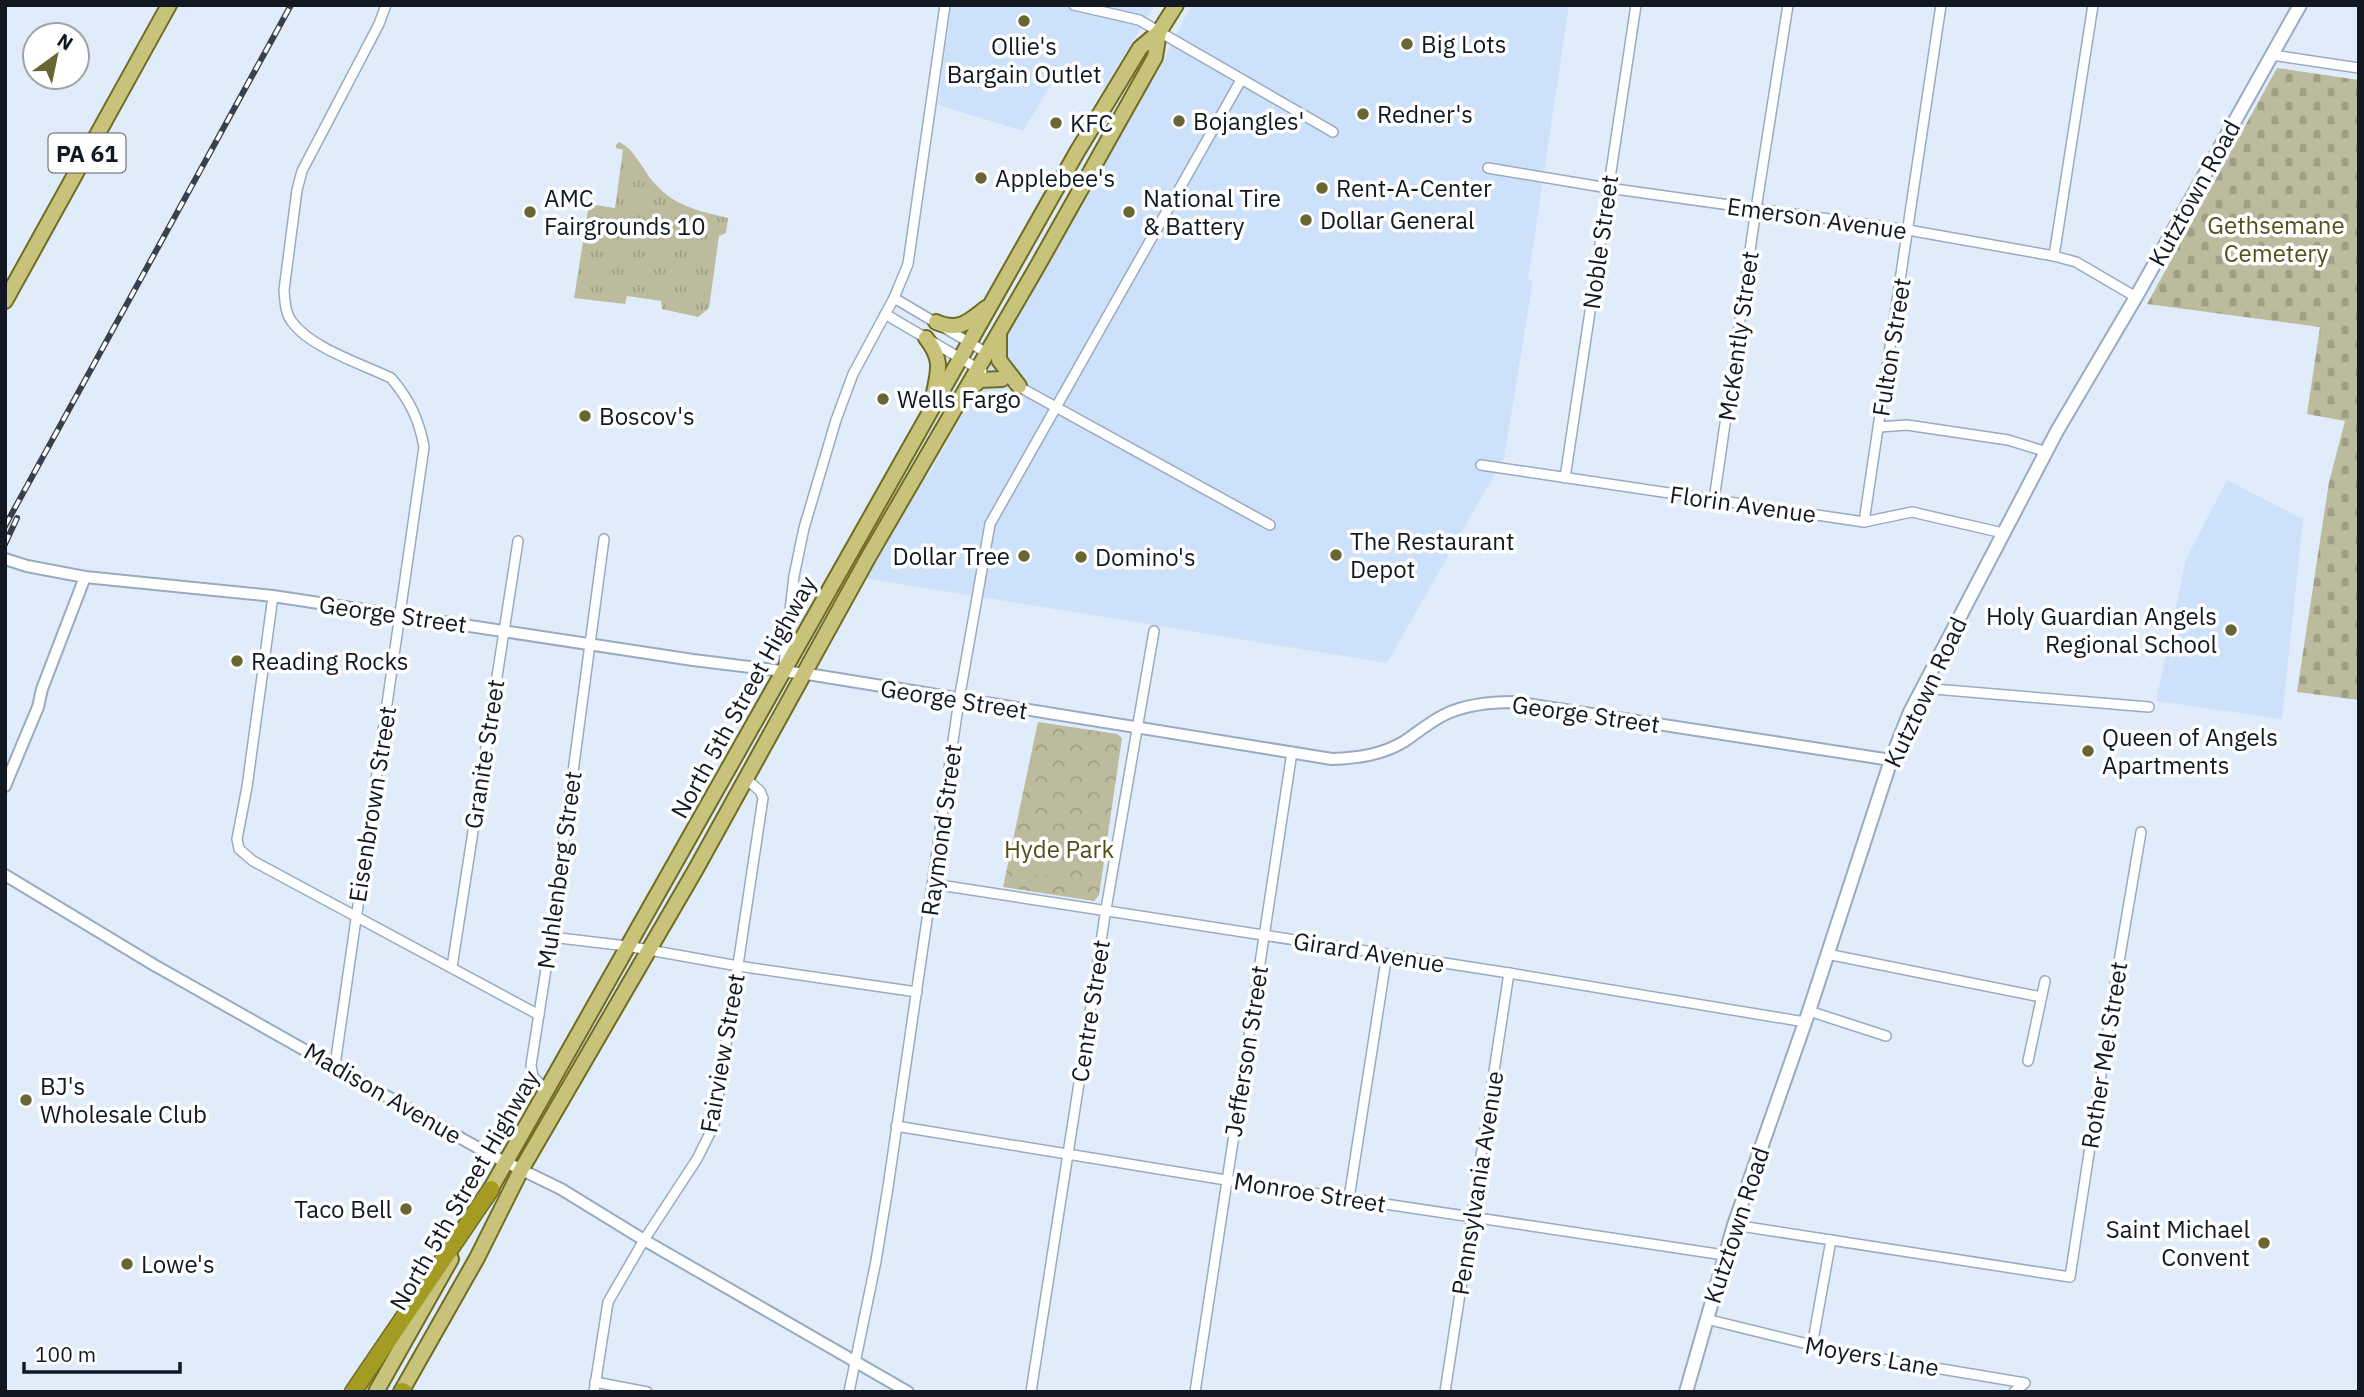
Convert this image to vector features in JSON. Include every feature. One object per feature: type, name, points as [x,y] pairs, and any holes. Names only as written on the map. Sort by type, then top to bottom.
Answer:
[{"type":"highway","points":[[353,1392],[491,1189]]},
{"type":"main road","name":"PA 61","points":[[5,301],[169,5]]},
{"type":"main road","name":"North 5th Street Highway","points":[[377,1390],[1046,206],[1140,48],[1159,32],[1177,5]]},
{"type":"main road","name":"Kutztown Road","points":[[1686,1392],[1734,1225],[1807,1017],[1891,760],[1922,688],[2003,533],[2297,6]]},
{"type":"main road","name":"North 5th Street Highway","points":[[403,1391],[522,1170],[1154,57],[1159,32]]},
{"type":"main road","points":[[936,322],[949,328],[961,325],[993,303]]},
{"type":"main road","points":[[999,332],[999,360],[1019,386]]},
{"type":"main road","points":[[926,338],[937,354],[940,367],[932,407]]},
{"type":"main road","points":[[959,400],[980,380],[1002,379]]},
{"type":"main road","points":[[377,1390],[403,1391]]},
{"type":"street","name":"Eisenbrown Street","points":[[335,1065],[423,460],[419,425],[409,399],[391,378],[315,342],[292,322],[285,303],[284,290],[302,171],[379,24],[386,5]]},
{"type":"street","points":[[783,671],[794,576],[806,522],[836,420],[853,374],[894,298],[909,257],[946,5]]},
{"type":"street","name":"Noble Street","points":[[1565,478],[1636,5]]},
{"type":"street","name":"McKently Street","points":[[1714,500],[1788,5]]},
{"type":"street","name":"Fulton Street","points":[[1864,522],[1941,5]]},
{"type":"street","points":[[2054,256],[2093,5]]},
{"type":"street","points":[[1074,6],[1139,20],[1333,132]]},
{"type":"street","points":[[2272,55],[2359,68]]},
{"type":"street","name":"Raymond Street","points":[[849,1392],[876,1261],[959,700],[990,524],[1241,80]]},
{"type":"street","name":"Emerson Avenue","points":[[1488,168],[1608,188],[1908,230],[2054,256],[2076,262],[2136,297]]},
{"type":"street","points":[[894,298],[987,353]]},
{"type":"street","points":[[885,314],[978,369],[1019,386],[1270,526]]},
{"type":"street","points":[[1879,427],[1907,425],[2008,440],[2047,453]]},
{"type":"street","name":"Florin Avenue","points":[[1481,465],[1864,522],[1912,512],[2003,533]]},
{"type":"street","name":"Muhlenberg Street","points":[[547,1090],[537,1082],[531,1071],[604,539]]},
{"type":"street","name":"Granite Street","points":[[452,967],[502,630],[518,541]]},
{"type":"street","name":"George Street","points":[[5,559],[85,577],[273,596],[803,674],[1332,759],[1372,755],[1403,742],[1448,713],[1479,704],[1514,702],[1891,760]]},
{"type":"street","points":[[5,786],[38,707],[42,689],[85,577]]},
{"type":"street","points":[[273,596],[247,787],[237,839],[239,849],[253,861],[539,1015]]},
{"type":"street","name":"Centre Street","points":[[1031,1392],[1106,909],[1154,631]]},
{"type":"street","points":[[1922,688],[2149,706]]},
{"type":"street","name":"Jefferson Street","points":[[1195,1392],[1292,752]]},
{"type":"street","name":"Fairview Street","points":[[595,1387],[608,1302],[712,1132],[763,798],[760,791],[745,778]]},
{"type":"street","name":"Rother Mel Street","points":[[1831,1240],[2070,1277],[2112,999],[2141,832]]},
{"type":"street","name":"Madison Avenue","points":[[5,875],[154,965],[506,1162],[561,1189],[644,1240],[908,1392]]},
{"type":"street","name":"Girard Avenue","points":[[933,884],[1807,1017],[1886,1035]]},
{"type":"street","points":[[551,937],[627,946],[738,966],[917,992]]},
{"type":"street","points":[[1349,1198],[1387,954]]},
{"type":"street","points":[[1827,954],[2041,997]]},
{"type":"street","name":"Pennsylvania Avenue","points":[[1445,1392],[1509,973]]},
{"type":"street","points":[[2028,1061],[2045,981]]},
{"type":"street","name":"Monroe Street","points":[[896,1126],[1227,1180],[1724,1255]]},
{"type":"street","points":[[1734,1225],[1831,1240],[1812,1346]]},
{"type":"street","name":"Moyers Lane","points":[[1706,1319],[1812,1346],[2025,1382],[2014,1392]]},
{"type":"street","points":[[595,1387],[647,1392]]},
{"type":"shaded area","points":[[951,5],[1155,5],[1104,88],[1054,80],[1023,131],[938,105]]},
{"type":"shaded area","points":[[1191,5],[1569,5],[1528,280],[1533,281],[1504,458],[1387,663],[864,578],[910,495],[929,474],[977,389],[993,373],[982,366],[1002,344],[1166,55]]},
{"type":"shaded area","name":"Holy Guardian Angels Regional School","points":[[2227,480],[2303,519],[2282,719],[2156,701],[2186,559]]},
{"type":"green space","name":"Gethsemane Cemetery","points":[[2277,68],[2359,80],[2359,700],[2297,692],[2329,482],[2345,421],[2307,414],[2320,327],[2147,304]]},
{"type":"green space","points":[[619,142],[635,155],[655,184],[671,198],[689,207],[728,218],[726,233],[719,236],[709,308],[698,317],[662,309],[661,301],[627,296],[625,304],[574,298],[589,204],[615,208],[623,150],[616,148]]},
{"type":"green space","name":"Hyde Park","points":[[1038,722],[1117,734],[1122,738],[1099,895],[1094,901],[1003,887]]},
{"type":"green space","points":[[1020,832],[1040,835],[1052,843],[1055,857],[1047,876],[1011,872]]},
{"type":"railway","points":[[5,526],[291,5]]},
{"type":"railway","points":[[5,544],[17,518]]},
{"type":"place","name":"Ollie's Bargain Outlet","points":[[1024,21]]},
{"type":"place","name":"Big Lots","points":[[1407,44]]},
{"type":"place","name":"Redner's","points":[[1363,114]]},
{"type":"place","name":"Bojangles'","points":[[1179,121]]},
{"type":"place","name":"KFC","points":[[1056,123]]},
{"type":"place","name":"Applebee's","points":[[981,178]]},
{"type":"place","name":"Rent-A-Center","points":[[1322,188]]},
{"type":"place","name":"AMC Fairgrounds 10","points":[[530,212]]},
{"type":"place","name":"National Tire & Battery","points":[[1129,212]]},
{"type":"place","name":"Dollar General","points":[[1306,220]]},
{"type":"place","name":"Wells Fargo","points":[[883,399]]},
{"type":"place","name":"Boscov's","points":[[585,416]]},
{"type":"place","name":"The Restaurant Depot","points":[[1336,555]]},
{"type":"place","name":"Dollar Tree","points":[[1024,556]]},
{"type":"place","name":"Domino's","points":[[1081,557]]},
{"type":"place","name":"Holy Guardian Angels Regional School","points":[[2231,630]]},
{"type":"place","name":"Reading Rocks","points":[[237,661]]},
{"type":"place","name":"Queen of Angels Apartments","points":[[2088,751]]},
{"type":"place","name":"BJ's Wholesale Club","points":[[26,1100]]},
{"type":"place","name":"Taco Bell","points":[[406,1209]]},
{"type":"place","name":"Saint Michael Convent","points":[[2264,1243]]},
{"type":"place","name":"Lowe's","points":[[127,1264]]}]
